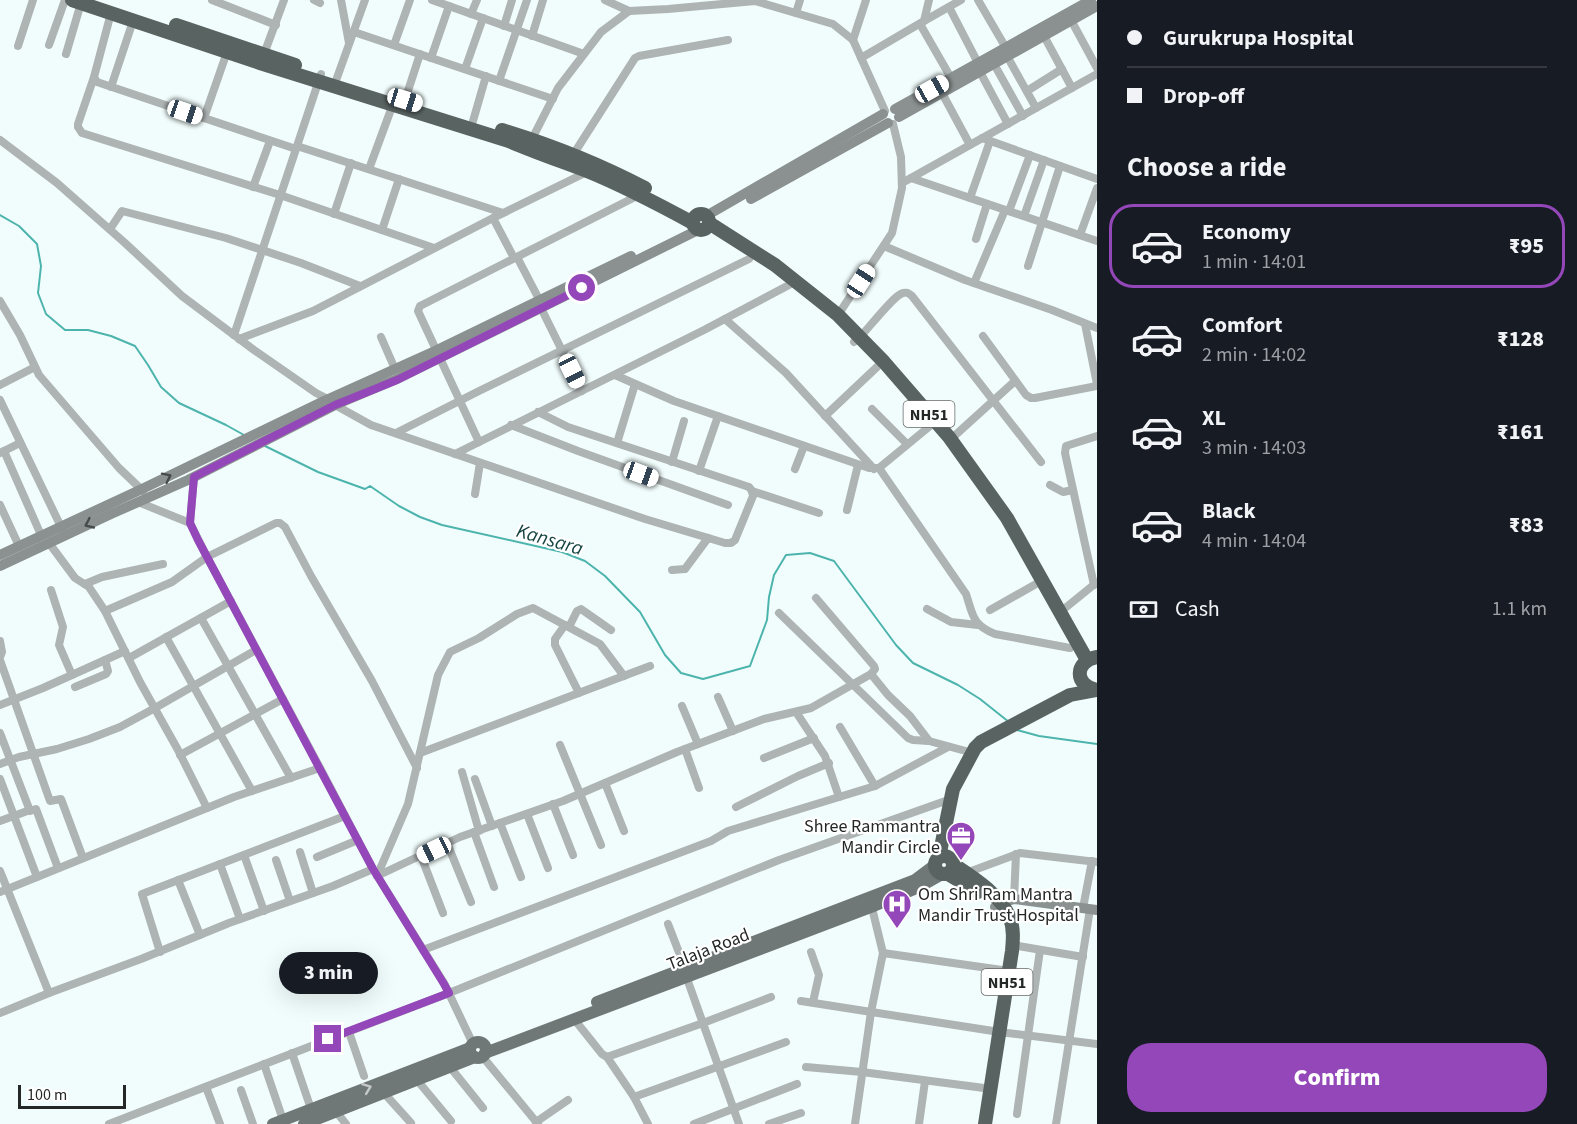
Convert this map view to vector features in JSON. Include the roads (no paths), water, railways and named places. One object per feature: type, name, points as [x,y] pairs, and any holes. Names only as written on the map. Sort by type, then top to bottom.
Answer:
[{"type":"highway","name":"NH51","points":[[100,0],[264,54],[320,77]]},
{"type":"highway","name":"NH51","points":[[77,1],[227,52],[320,77],[399,102],[509,141],[588,171],[701,223],[789,285],[884,362],[951,440],[1011,526],[1059,613],[1090,662],[1083,684],[1096,690]]},
{"type":"highway","name":"NH51","points":[[399,102],[531,139],[615,172],[768,261],[838,315],[877,367],[930,426],[990,504],[1070,648],[1090,662]]},
{"type":"highway","points":[[1069,696],[1090,662]]},
{"type":"highway","name":"NH51","points":[[977,748],[1069,696],[1096,690]]},
{"type":"highway","points":[[944,865],[951,799],[955,786],[977,748]]},
{"type":"highway","points":[[944,865],[963,771]]},
{"type":"highway","name":"NH51","points":[[944,865],[966,873],[1003,903],[1013,934],[978,1124]]},
{"type":"highway","name":"NH51","points":[[944,865],[981,894],[1003,903]]},
{"type":"highway","name":"NH51","points":[[985,1124],[1006,949],[1007,930],[1003,903]]},
{"type":"main road","name":"Talaja Road","points":[[304,1124],[333,1107],[685,971],[871,902],[919,887],[944,865]]},
{"type":"main road","name":"Talaja Road","points":[[278,1122],[311,1109],[333,1107],[384,1093],[450,1067],[478,1051],[574,1019],[685,971]]},
{"type":"street","points":[[18,46],[33,0]]},
{"type":"street","points":[[49,45],[65,0]]},
{"type":"street","points":[[212,0],[225,2],[276,25]]},
{"type":"street","points":[[264,54],[284,0]]},
{"type":"street","points":[[341,0],[349,45]]},
{"type":"street","points":[[336,82],[365,0]]},
{"type":"street","points":[[394,45],[410,0]]},
{"type":"street","points":[[432,0],[584,54]]},
{"type":"street","points":[[471,14],[477,0]]},
{"type":"street","points":[[504,26],[512,0]]},
{"type":"street","points":[[499,81],[527,0]]},
{"type":"street","points":[[532,36],[543,0]]},
{"type":"street","points":[[668,9],[672,0]]},
{"type":"street","points":[[795,13],[800,0]]},
{"type":"street","points":[[853,40],[866,0]]},
{"type":"street","points":[[929,0],[922,22],[951,78]]},
{"type":"street","points":[[861,58],[961,0]]},
{"type":"street","points":[[978,0],[1036,108]]},
{"type":"street","points":[[331,402],[397,380],[437,355],[701,223],[891,116],[951,78],[979,67],[1007,52],[1091,0]]},
{"type":"street","points":[[66,54],[77,1]]},
{"type":"street","points":[[609,1],[629,10],[755,1],[833,24],[853,40],[891,116],[901,157],[902,183],[892,233],[838,315]]},
{"type":"street","points":[[431,58],[450,6]]},
{"type":"street","points":[[891,116],[942,93],[979,67],[994,64],[1007,52],[1044,36],[1097,6]]},
{"type":"street","points":[[949,7],[1008,124]]},
{"type":"street","points":[[531,139],[558,88],[601,32],[629,10]]},
{"type":"street","points":[[111,13],[94,77],[78,124],[79,130],[434,248]]},
{"type":"street","points":[[465,69],[483,18]]},
{"type":"street","points":[[1071,20],[1097,68]]},
{"type":"street","points":[[111,87],[133,21]]},
{"type":"street","points":[[354,32],[553,99]]},
{"type":"street","points":[[1044,36],[1072,88]]},
{"type":"street","points":[[573,155],[635,58],[728,40]]},
{"type":"street","points":[[204,118],[227,52]]},
{"type":"street","points":[[369,169],[420,54]]},
{"type":"street","points":[[994,64],[1023,116]]},
{"type":"street","points":[[1027,91],[1062,69]]},
{"type":"street","points":[[902,183],[970,145],[986,140],[1008,124],[1097,74]]},
{"type":"street","points":[[473,121],[486,76]]},
{"type":"street","points":[[94,77],[97,82],[270,141],[369,169],[503,213]]},
{"type":"street","points":[[237,337],[262,250],[320,77]]},
{"type":"street","points":[[942,93],[970,145]]},
{"type":"street","points":[[0,140],[57,183],[182,296],[316,393],[371,425],[645,519],[725,543],[735,540],[753,496],[752,491]]},
{"type":"street","points":[[986,140],[1097,179]]},
{"type":"street","points":[[970,198],[986,140]]},
{"type":"street","points":[[253,187],[270,141]]},
{"type":"street","points":[[974,283],[1030,155]]},
{"type":"street","points":[[1024,216],[1044,160]]},
{"type":"street","points":[[334,214],[351,164]]},
{"type":"street","points":[[1028,266],[1060,166]]},
{"type":"street","points":[[237,337],[313,311],[588,171]]},
{"type":"street","points":[[911,178],[1097,240]]},
{"type":"street","points":[[382,230],[399,179]]},
{"type":"street","points":[[1080,235],[1097,188]]},
{"type":"street","points":[[479,442],[437,355],[418,311],[420,306],[640,195]]},
{"type":"street","points":[[976,239],[987,204]]},
{"type":"street","points":[[110,229],[122,210],[226,238],[360,286]]},
{"type":"street","points":[[493,218],[541,305],[582,391]]},
{"type":"street","points":[[884,246],[974,283],[1097,328]]},
{"type":"street","points":[[396,433],[749,259]]},
{"type":"street","points":[[455,454],[789,285]]},
{"type":"street","points":[[857,340],[895,297],[908,293],[1041,462]]},
{"type":"street","points":[[0,301],[20,335],[39,375],[119,468],[145,493]]},
{"type":"street","points":[[725,319],[786,373],[876,468],[966,594],[973,618],[978,625],[995,634],[1070,648]]},
{"type":"street","points":[[983,336],[1015,381],[1031,398],[1097,385],[1085,324]]},
{"type":"street","points":[[381,337],[395,369]]},
{"type":"street","points":[[0,567],[45,539],[234,450],[395,369],[437,355]]},
{"type":"street","points":[[0,385],[35,367]]},
{"type":"street","points":[[825,416],[877,367]]},
{"type":"street","points":[[615,375],[674,401],[858,465],[876,468],[930,426]]},
{"type":"street","points":[[951,440],[1015,381]]},
{"type":"street","points":[[617,443],[635,384]]},
{"type":"street","points":[[0,400],[63,531]]},
{"type":"street","points":[[872,409],[907,444]]},
{"type":"street","points":[[538,412],[568,426],[819,513]]},
{"type":"street","points":[[699,471],[718,416]]},
{"type":"street","points":[[672,462],[684,421]]},
{"type":"street","points":[[511,425],[728,505]]},
{"type":"street","points":[[1059,613],[1095,584],[1065,453],[1066,446],[1097,436]]},
{"type":"street","points":[[20,443],[2,452],[45,539],[75,578],[89,587],[105,611],[207,808]]},
{"type":"street","points":[[795,469],[804,446]]},
{"type":"street","points":[[63,531],[138,502],[145,493],[194,477],[234,450]]},
{"type":"street","points":[[475,494],[480,463]]},
{"type":"street","points":[[847,510],[858,465]]},
{"type":"street","points":[[194,477],[190,523],[375,873],[449,993],[478,1051],[537,1123],[568,1100]]},
{"type":"street","points":[[1050,484],[1064,492],[1073,490]]},
{"type":"street","points":[[138,502],[190,523]]},
{"type":"street","points":[[0,505],[19,546]]},
{"type":"street","points":[[105,611],[172,582],[207,557],[280,523],[285,526],[311,576],[372,681],[417,768]]},
{"type":"street","points":[[672,570],[685,569],[708,538]]},
{"type":"street","points":[[0,555],[19,546],[45,539]]},
{"type":"street","points":[[85,584],[163,564]]},
{"type":"street","points":[[990,610],[1036,584]]},
{"type":"street","points":[[51,590],[63,627],[59,645],[72,675]]},
{"type":"street","points":[[0,1013],[240,919],[421,856],[477,831],[553,804],[764,719],[811,708],[871,674],[875,669],[816,598]]},
{"type":"street","points":[[0,705],[105,660],[127,655],[166,638],[231,601]]},
{"type":"street","points":[[375,873],[408,804],[438,675],[450,652],[479,639],[532,608],[600,644],[624,676]]},
{"type":"street","points":[[579,693],[555,645],[555,639],[581,609],[611,630]]},
{"type":"street","points":[[927,609],[951,622],[978,625]]},
{"type":"street","points":[[779,613],[908,738],[948,747],[977,748]]},
{"type":"street","points":[[201,618],[291,778]]},
{"type":"street","points":[[166,638],[252,791]]},
{"type":"street","points":[[0,641],[2,651],[0,658],[50,801],[61,799],[83,858]]},
{"type":"street","points":[[0,764],[33,753],[57,749],[120,727],[256,650]]},
{"type":"street","points":[[75,687],[106,674],[108,671],[105,660]]},
{"type":"street","points":[[420,753],[650,666]]},
{"type":"street","points":[[871,674],[888,695],[910,716],[929,741]]},
{"type":"street","points":[[718,697],[733,731]]},
{"type":"street","points":[[180,755],[283,699]]},
{"type":"street","points":[[682,706],[698,744]]},
{"type":"street","points":[[796,711],[829,764],[839,797]]},
{"type":"street","points":[[840,727],[875,786]]},
{"type":"street","points":[[0,733],[30,810]]},
{"type":"street","points":[[764,758],[814,738]]},
{"type":"street","points":[[560,745],[601,845]]},
{"type":"street","points":[[423,950],[711,841],[728,831],[875,786],[948,747]]},
{"type":"street","points":[[685,749],[699,788]]},
{"type":"street","points":[[736,807],[798,776],[829,764]]},
{"type":"street","points":[[3,891],[207,808],[320,768]]},
{"type":"street","points":[[462,772],[494,886]]},
{"type":"street","points":[[0,779],[37,877]]},
{"type":"street","points":[[475,779],[521,877]]},
{"type":"street","points":[[605,783],[624,831]]},
{"type":"street","points":[[109,1124],[449,993],[779,860],[951,799]]},
{"type":"street","points":[[553,804],[573,855]]},
{"type":"street","points":[[0,821],[36,809],[58,868]]},
{"type":"street","points":[[527,814],[548,868]]},
{"type":"street","points":[[159,952],[142,894],[345,816]]},
{"type":"street","points":[[317,857],[358,840]]},
{"type":"street","points":[[447,843],[471,902]]},
{"type":"street","points":[[300,852],[313,893]]},
{"type":"street","points":[[966,873],[1023,854],[1095,861],[1083,957],[1056,1124]]},
{"type":"street","points":[[244,855],[264,911]]},
{"type":"street","points":[[1016,855],[1003,903],[1090,909]]},
{"type":"street","points":[[421,856],[443,913]]},
{"type":"street","points":[[276,860],[290,901]]},
{"type":"street","points":[[220,864],[240,919]]},
{"type":"street","points":[[0,871],[3,891],[49,993]]},
{"type":"street","points":[[178,880],[200,936]]},
{"type":"street","points":[[855,1124],[883,952],[871,902]]},
{"type":"street","points":[[668,924],[739,1124]]},
{"type":"street","points":[[1012,945],[1083,957]]},
{"type":"street","points":[[1017,1114],[1040,950]]},
{"type":"street","points":[[811,952],[819,975],[813,1002]]},
{"type":"street","points":[[883,952],[1002,970]]},
{"type":"street","points":[[607,1057],[771,997]]},
{"type":"street","points":[[801,1000],[996,1031],[1097,1044]]},
{"type":"street","points":[[574,1019],[602,1054],[607,1057],[634,1097],[648,1124]]},
{"type":"street","points":[[349,1032],[364,1076]]},
{"type":"street","points":[[634,1097],[786,1042]]},
{"type":"street","points":[[292,1053],[311,1109]]},
{"type":"street","points":[[264,1064],[278,1122]]},
{"type":"street","points":[[450,1067],[483,1108]]},
{"type":"street","points":[[806,1067],[984,1088]]},
{"type":"street","points":[[417,1080],[451,1121]]},
{"type":"street","points":[[919,1124],[925,1081]]},
{"type":"street","points":[[694,1124],[797,1084]]},
{"type":"street","points":[[206,1087],[220,1124]]},
{"type":"street","points":[[241,1090],[253,1124]]},
{"type":"street","points":[[384,1093],[411,1123]]},
{"type":"street","points":[[333,1107],[346,1124]]},
{"type":"street","points":[[769,1124],[801,1113]]},
{"type":"waterway","name":"Kansara","points":[[0,215],[19,226],[37,244],[41,266],[38,293],[46,314],[65,330],[88,330],[135,346],[161,387],[179,403],[244,435]]},
{"type":"waterway","name":"Kansara","points":[[265,446],[318,472],[365,489],[370,486],[399,506],[442,525],[562,552],[585,561],[605,576],[640,612],[665,655],[681,673],[703,679],[750,666],[767,620],[774,575],[786,555],[810,553],[834,561],[896,645],[913,663],[958,685],[1009,722]]},
{"type":"waterway","name":"Kansara","points":[[1017,730],[1039,736],[1097,744]]},
{"type":"place","name":"Shree Rammantra Mandir Circle","points":[[961,862]]},
{"type":"place","name":"Om Shri Ram Mantra Mandir Trust Hospital","points":[[897,930]]}]
